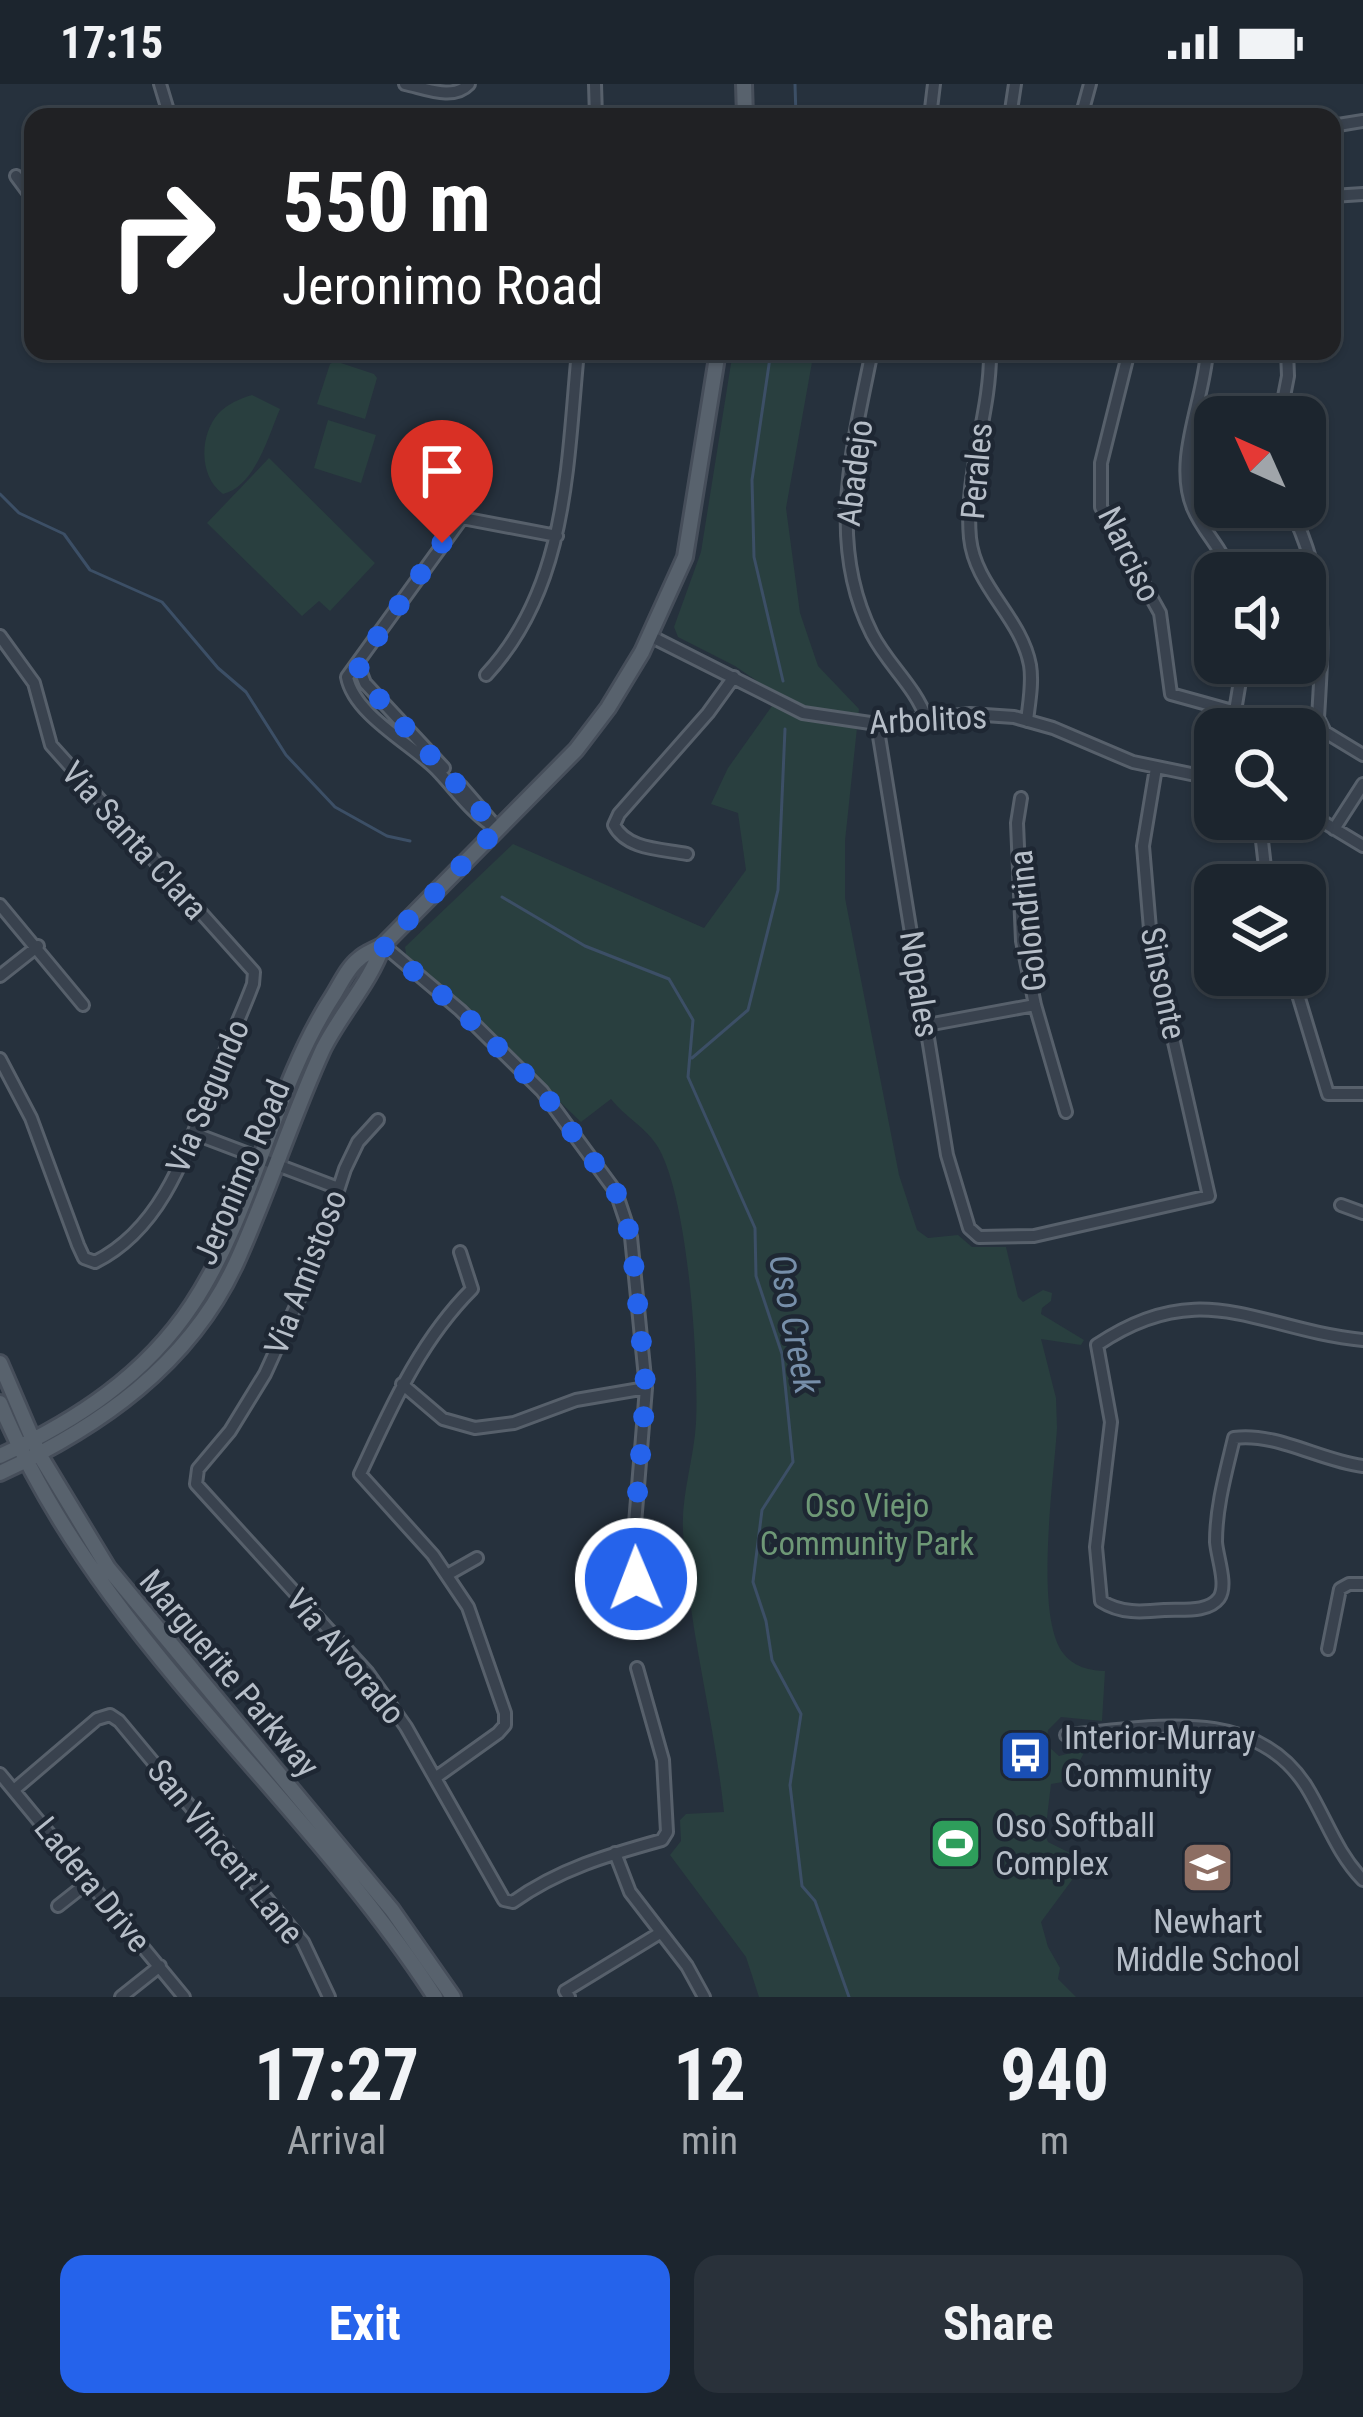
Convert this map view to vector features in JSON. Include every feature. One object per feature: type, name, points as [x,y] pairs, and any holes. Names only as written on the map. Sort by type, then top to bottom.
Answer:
[{"type":"main road","name":"Jeronimo Road","points":[[0,1473],[116,1388],[172,1332],[219,1257],[266,1162],[278,1106],[320,1016],[357,960],[383,946],[576,750],[608,708],[650,636],[685,556],[717,360]]},
{"type":"main road","name":"Marguerite Parkway","points":[[0,1363],[56,1518],[105,1591],[389,1931],[435,1997]]},
{"type":"main road","name":"Marguerite Parkway","points":[[0,1403],[108,1568],[392,1910],[453,1997]]},
{"type":"main road","name":"Jeronimo Road","points":[[0,1456],[29,1451]]},
{"type":"street","points":[[405,84],[452,94],[469,84]]},
{"type":"street","points":[[16,176],[24,187]]},
{"type":"street","points":[[486,675],[511,647],[537,598],[557,536],[577,360]]},
{"type":"street","name":"Abadejo","points":[[871,360],[844,534],[873,634],[916,694],[927,719]]},
{"type":"street","name":"Perales","points":[[989,360],[970,477],[970,543],[978,569],[1023,644],[1030,666],[1027,721]]},
{"type":"street","name":"Narciso","points":[[1127,360],[1101,463],[1101,506],[1160,613],[1172,694],[1222,708]]},
{"type":"street","points":[[1206,360],[1187,454],[1193,508],[1224,552]]},
{"type":"street","points":[[1284,396],[1287,360]]},
{"type":"street","points":[[497,829],[481,819],[434,766],[406,748],[347,681],[462,518],[557,536]]},
{"type":"street","points":[[1300,528],[1324,617],[1318,718],[1325,732],[1363,755]]},
{"type":"street","name":"Via Santa Clara","points":[[0,636],[34,683],[50,745],[254,972]]},
{"type":"street","name":"Arbolitos","points":[[650,636],[803,712],[877,724],[977,713],[1027,721],[1156,768],[1194,775]]},
{"type":"street","points":[[358,665],[365,683],[497,829]]},
{"type":"street","points":[[687,854],[630,843],[614,826],[734,676]]},
{"type":"street","points":[[376,717],[387,706]]},
{"type":"street","name":"Nopales","points":[[877,724],[947,1155],[969,1228],[979,1237]]},
{"type":"street","name":"Sinsonte","points":[[979,1237],[1034,1235],[1210,1196],[1151,941],[1143,846],[1156,768]]},
{"type":"street","points":[[1334,829],[1363,784]]},
{"type":"street","name":"Golondrina","points":[[1021,797],[1017,823],[1022,941],[1066,1112]]},
{"type":"street","points":[[1326,824],[1363,846]]},
{"type":"street","points":[[0,904],[83,1005]]},
{"type":"street","points":[[0,976],[38,946]]},
{"type":"street","points":[[383,946],[460,1010],[542,1091],[616,1192],[631,1237],[646,1388],[634,1536],[639,1621]]},
{"type":"street","name":"Via Segundo","points":[[0,1059],[31,1118],[84,1258],[95,1262],[119,1246],[161,1200],[254,984],[254,972]]},
{"type":"street","points":[[1298,996],[1328,1094],[1363,1094]]},
{"type":"street","points":[[927,1025],[1035,1005]]},
{"type":"street","name":"Via Amistoso","points":[[196,1484],[198,1469],[230,1431],[266,1374],[358,1142],[378,1120]]},
{"type":"street","points":[[193,1132],[338,1188]]},
{"type":"street","points":[[1341,1205],[1363,1214]]},
{"type":"street","points":[[435,1778],[505,1725],[468,1606],[360,1474],[402,1384],[436,1329],[472,1289],[460,1252]]},
{"type":"street","points":[[1363,1340],[1210,1307],[1146,1320],[1097,1345],[1111,1422],[1096,1546],[1101,1601],[1114,1610],[1138,1612],[1204,1608],[1216,1602],[1223,1591],[1216,1542],[1218,1508],[1234,1438],[1252,1436],[1335,1463],[1363,1466]]},
{"type":"street","points":[[402,1384],[443,1419],[475,1428],[514,1423],[576,1400],[646,1388]]},
{"type":"street","name":"Via Alvorado","points":[[196,1484],[368,1672],[406,1726],[504,1900],[513,1902],[547,1878],[615,1853]]},
{"type":"street","points":[[447,1575],[477,1558]]},
{"type":"street","points":[[1328,1649],[1340,1589],[1363,1584]]},
{"type":"street","points":[[637,1668],[662,1760],[669,1823],[662,1840],[615,1853],[630,1892],[687,1966],[704,1997]]},
{"type":"street","name":"San Vincent Lane","points":[[15,1789],[98,1719],[110,1715],[303,1942],[329,1997]]},
{"type":"street","points":[[1066,1735],[1200,1726],[1250,1738],[1271,1749],[1298,1775],[1334,1843],[1363,1880]]},
{"type":"street","name":"Ladera Drive","points":[[0,1774],[184,1997]]},
{"type":"street","points":[[58,1906],[91,1880]]},
{"type":"street","points":[[569,1997],[565,1990],[660,1933]]},
{"type":"street","points":[[121,1997],[160,1966]]},
{"type":"green space","name":"Oso Viejo Community Park","points":[[732,360],[812,360],[786,508],[800,613],[818,666],[859,709],[845,841],[845,898],[899,1175],[917,1230],[928,1238],[958,1235],[972,1247],[1006,1247],[1018,1297],[1023,1302],[1043,1290],[1052,1293],[1041,1314],[1084,1340],[1081,1345],[1041,1339],[1056,1398],[1057,1428],[1049,1609],[1063,1653],[1087,1669],[1105,1671],[1102,1721],[1061,1717],[1048,1730],[1047,1745],[1059,1756],[1086,1749],[1069,1781],[1051,1784],[1045,1834],[1048,1842],[1086,1861],[1041,1922],[1060,1968],[1058,1979],[1076,1997],[759,1997],[746,1957],[670,1855],[681,1841],[680,1820],[686,1814],[724,1812],[686,1566],[683,1518],[696,1423],[696,1361],[684,1237],[667,1167],[656,1144],[611,1099],[581,1122],[406,954],[405,947],[513,844],[704,928],[746,870],[738,813],[711,804],[728,768],[779,696],[735,666],[678,637],[674,627],[701,552]]},
{"type":"green space","points":[[335,361],[377,378],[365,419],[317,404]]},
{"type":"green space","points":[[252,395],[280,409],[252,471],[223,494],[206,467],[207,433],[222,410]]},
{"type":"green space","points":[[328,420],[376,435],[361,483],[314,468]]},
{"type":"green space","points":[[269,458],[375,563],[330,611],[319,601],[302,616],[207,523]]},
{"type":"waterway","points":[[795,84],[796,108]]},
{"type":"waterway","points":[[770,360],[752,480],[754,557],[783,681]]},
{"type":"waterway","name":"Oso Creek","points":[[0,494],[19,513],[64,534],[90,570],[162,602],[218,668],[246,692],[286,755],[335,807],[387,836],[410,841]]},
{"type":"waterway","points":[[692,1058],[748,1010],[778,890],[785,729]]},
{"type":"waterway","name":"Oso Creek","points":[[502,897],[585,946],[669,979],[693,1020],[688,1077],[755,1228],[756,1276],[782,1354],[793,1462],[762,1510],[753,1582],[772,1660],[801,1714],[790,1785],[802,1886],[815,1901],[849,1997]]},
{"type":"place","name":"Interior-Murray Community","points":[[1025,1756]]},
{"type":"place","name":"Oso Softball Complex","points":[[956,1844]]},
{"type":"place","name":"Newhart Middle School","points":[[1208,1867]]},
{"type":"route","points":[[442,543],[358,665],[365,683],[497,829],[383,946],[460,1010],[542,1091],[616,1192],[631,1237],[646,1388],[634,1536],[636,1579]]}]
